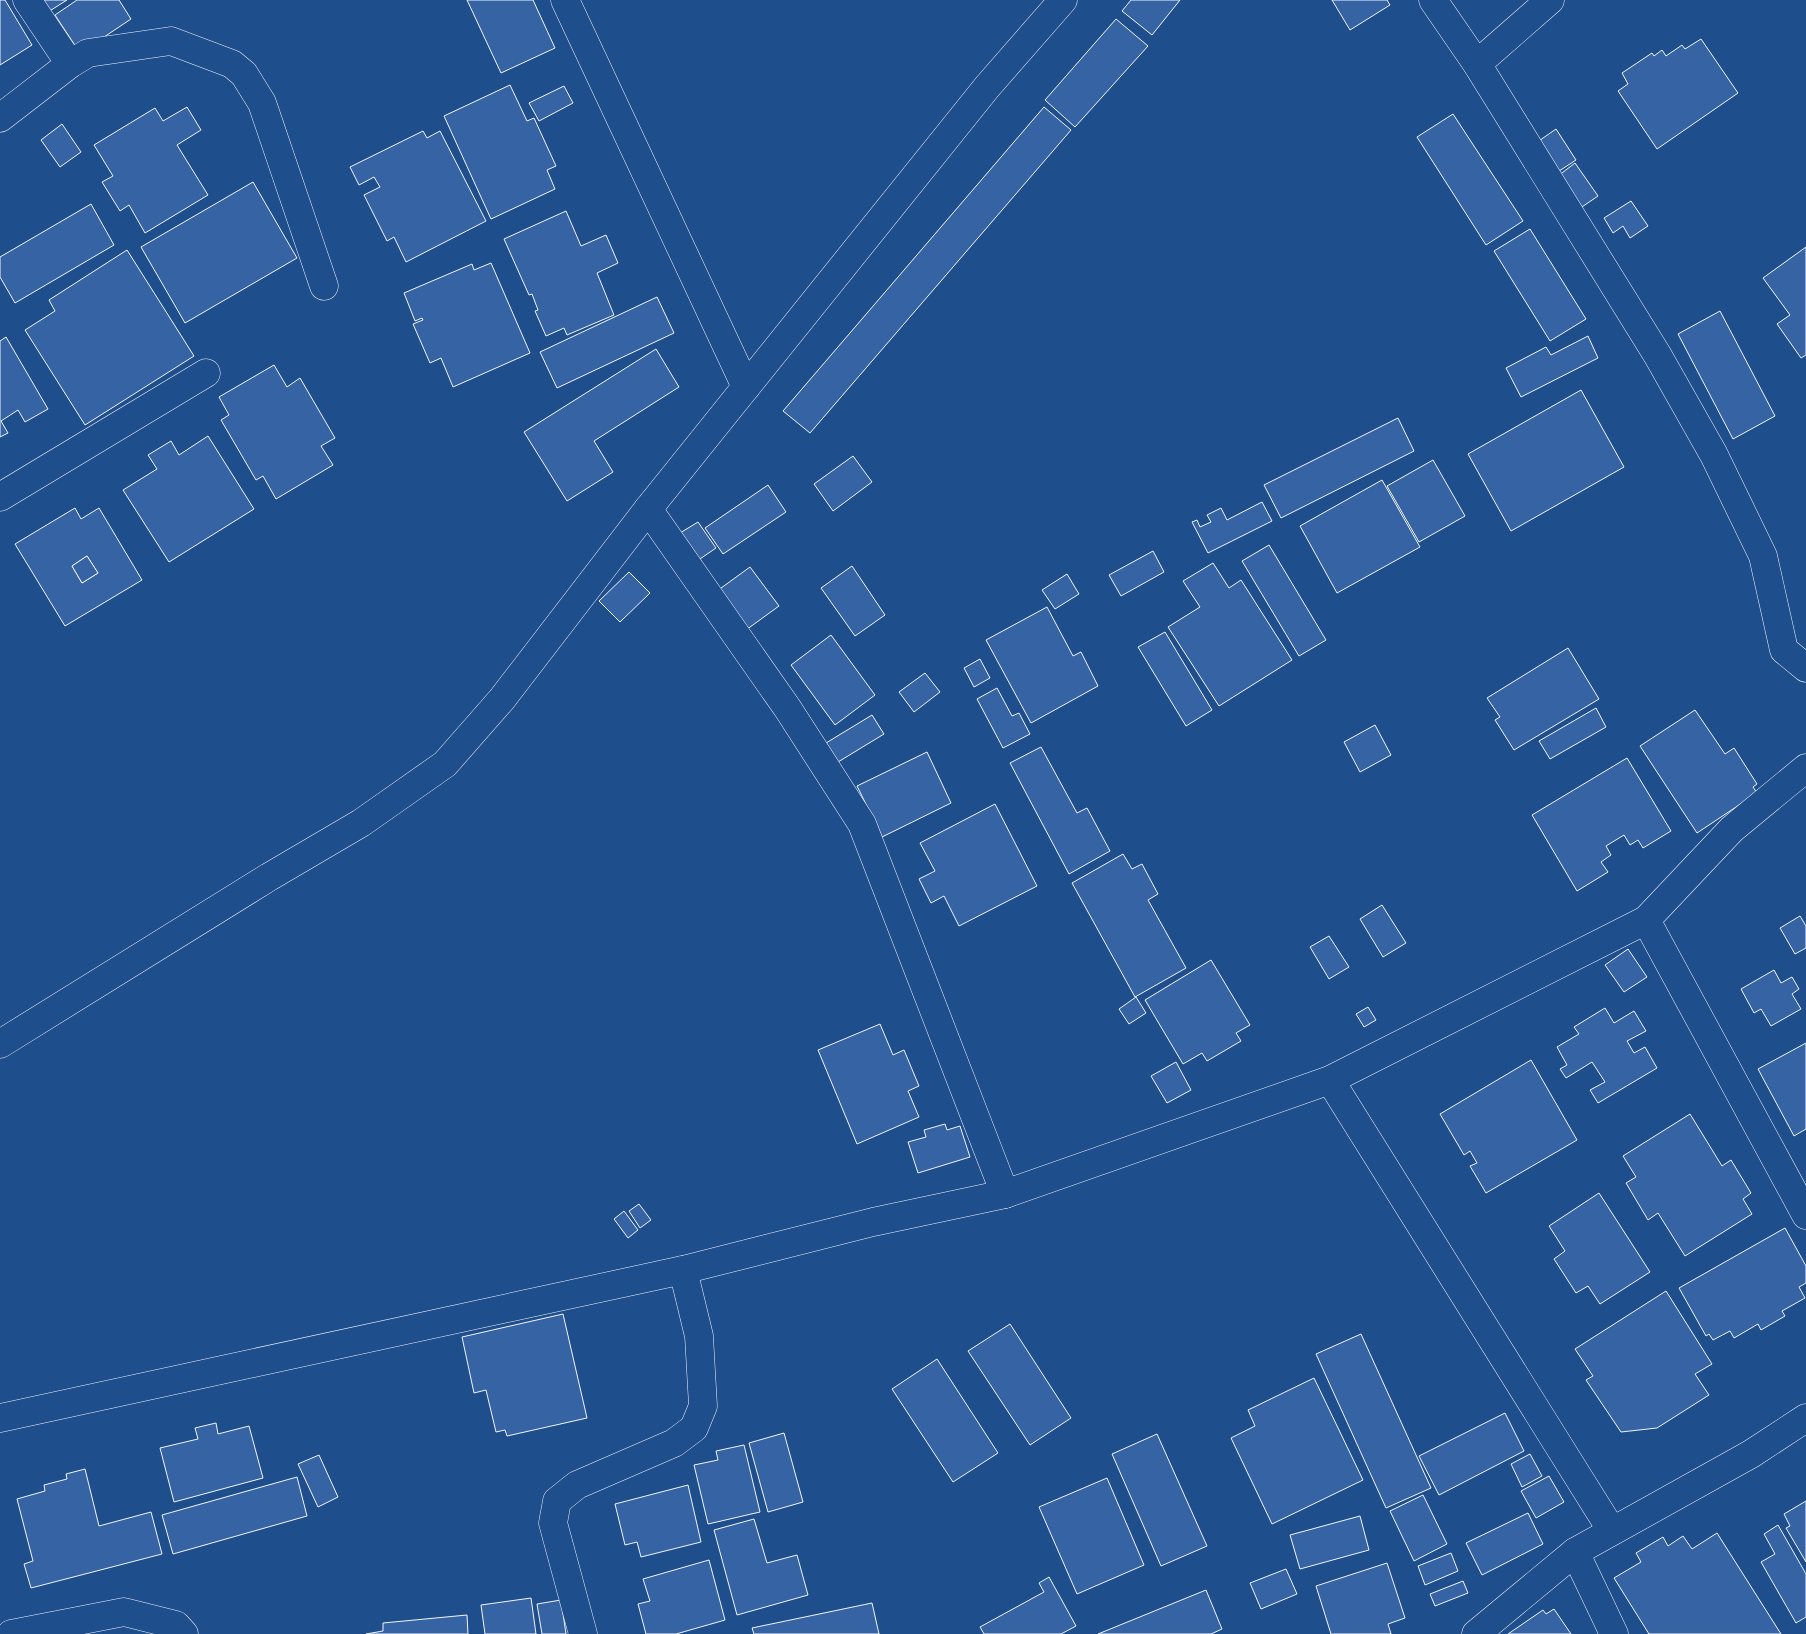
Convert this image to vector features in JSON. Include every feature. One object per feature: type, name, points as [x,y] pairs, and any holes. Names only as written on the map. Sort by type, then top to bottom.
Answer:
[{"type":"street","points":[[27,0],[70,64]]},
{"type":"street","points":[[564,0],[746,387]]},
{"type":"street","points":[[0,1044],[269,877],[361,823],[445,764],[502,700],[648,509],[988,87],[1063,0]]},
{"type":"street","points":[[1433,0],[1478,64],[1658,356],[1714,455],[1762,556],[1784,650],[1806,681]]},
{"type":"street","points":[[1478,64],[1550,0]]},
{"type":"street","points":[[0,118],[70,64],[88,53],[171,41],[232,64],[244,74],[262,103],[324,286]]},
{"type":"street","points":[[0,498],[206,373]]},
{"type":"street","points":[[648,509],[788,709],[862,824],[1005,1194]]},
{"type":"street","points":[[1784,650],[1806,668]]},
{"type":"street","points":[[0,1418],[683,1270],[873,1222],[1005,1194],[1330,1080],[1646,920],[1732,829],[1806,768]]},
{"type":"street","points":[[1646,920],[1806,1215]]},
{"type":"street","points":[[1330,1080],[1612,1531]]},
{"type":"street","points":[[583,1634],[553,1523],[557,1501],[576,1485],[674,1443],[694,1428],[703,1406],[699,1336],[683,1270]]},
{"type":"street","points":[[1476,1634],[1575,1552],[1751,1454],[1806,1418]]},
{"type":"street","points":[[1575,1552],[1614,1634]]},
{"type":"street","points":[[11,1634],[124,1612],[176,1625],[184,1634]]},
{"type":"street","points":[[0,1619],[5,1634]]},
{"type":"building","points":[[0,0],[5,0],[32,45],[0,65]]},
{"type":"building","points":[[41,0],[67,0],[48,12]]},
{"type":"building","points":[[77,0],[119,0],[131,19],[80,53],[55,15]]},
{"type":"building","points":[[467,0],[533,0],[555,48],[501,73]]},
{"type":"building","points":[[1131,0],[1180,0],[1152,35],[1122,11]]},
{"type":"building","points":[[1332,0],[1387,0],[1390,5],[1350,30]]},
{"type":"building","points":[[1116,19],[1148,46],[1075,127],[1045,100]]},
{"type":"building","points":[[1701,39],[1738,93],[1657,149],[1618,91],[1628,84],[1622,73],[1652,53],[1654,56],[1662,50],[1666,56],[1682,45],[1685,49]]},
{"type":"building","points":[[510,85],[527,121],[534,118],[556,166],[547,170],[555,189],[491,219],[444,116]]},
{"type":"building","points":[[564,86],[573,103],[539,121],[529,103]]},
{"type":"building","points":[[187,107],[201,130],[177,145],[208,195],[145,233],[129,205],[120,211],[102,182],[113,176],[94,145],[155,108],[163,121]]},
{"type":"building","points":[[1044,107],[1071,130],[810,433],[783,411]]},
{"type":"building","points":[[1453,114],[1523,221],[1486,245],[1417,137]]},
{"type":"building","points":[[62,124],[81,152],[60,167],[41,140]]},
{"type":"building","points":[[1556,129],[1576,160],[1553,175],[1533,145]]},
{"type":"building","points":[[423,131],[427,138],[440,131],[486,221],[406,262],[394,237],[387,241],[364,195],[380,187],[374,177],[359,185],[350,167]]},
{"type":"building","points":[[1575,163],[1598,196],[1576,211],[1554,179]]},
{"type":"building","points":[[253,182],[297,258],[185,323],[141,247]]},
{"type":"building","points":[[1631,201],[1648,226],[1630,238],[1623,226],[1613,233],[1604,218]]},
{"type":"building","points":[[91,204],[114,245],[15,303],[0,277],[0,257]]},
{"type":"building","points":[[566,211],[581,246],[606,235],[618,263],[597,273],[614,315],[567,335],[564,328],[546,336],[535,311],[538,310],[532,294],[529,295],[504,239]]},
{"type":"building","points":[[1530,229],[1586,319],[1550,341],[1494,251]]},
{"type":"building","points":[[1806,247],[1806,355],[1801,358],[1777,324],[1790,315],[1763,278]]},
{"type":"building","points":[[127,250],[194,356],[85,425],[25,330],[55,311],[49,300]]},
{"type":"building","points":[[491,263],[530,353],[453,387],[441,358],[430,363],[413,324],[423,320],[422,318],[415,321],[404,293],[472,264],[474,270]]},
{"type":"building","points":[[657,297],[674,333],[557,388],[540,352]]},
{"type":"building","points":[[1720,311],[1775,416],[1733,439],[1678,334]]},
{"type":"building","points":[[1588,336],[1598,358],[1521,397],[1506,368],[1546,347],[1551,355]]},
{"type":"building","points":[[6,337],[48,409],[25,422],[18,410],[1,421],[8,433],[0,437],[0,341]]},
{"type":"building","points":[[656,349],[679,387],[594,441],[613,472],[567,501],[524,432]]},
{"type":"building","points":[[274,365],[287,387],[300,378],[335,438],[321,446],[333,465],[276,499],[263,476],[256,480],[221,420],[229,415],[219,397]]},
{"type":"building","points":[[1581,390],[1624,467],[1511,531],[1468,454]]},
{"type":"building","points":[[1398,418],[1414,451],[1281,518],[1264,485]]},
{"type":"building","points":[[208,436],[254,509],[169,562],[123,490],[157,469],[148,455],[171,441],[179,455]]},
{"type":"building","points":[[853,456],[872,482],[833,511],[814,484]]},
{"type":"building","points":[[1433,460],[1465,516],[1419,542],[1387,486]]},
{"type":"building","points":[[1382,480],[1420,547],[1337,593],[1300,526]]},
{"type":"building","points":[[768,485],[786,512],[723,554],[705,528]]},
{"type":"building","points":[[1262,502],[1272,521],[1208,553],[1192,522],[1197,520],[1200,527],[1211,522],[1207,515],[1221,508],[1227,520]]},
{"type":"building","points":[[75,508],[81,519],[99,508],[142,580],[65,626],[15,544]],"holes":[[[87,556],[98,573],[82,583],[72,566]]]},
{"type":"building","points":[[698,522],[716,548],[697,561],[680,533]]},
{"type":"building","points":[[1269,545],[1326,640],[1299,656],[1242,561]]},
{"type":"building","points":[[1153,551],[1164,572],[1121,596],[1109,575]]},
{"type":"building","points":[[87,556],[98,573],[82,583],[72,566]]},
{"type":"building","points":[[1213,563],[1229,588],[1241,580],[1292,660],[1219,706],[1168,627],[1200,607],[1183,581]]},
{"type":"building","points":[[852,566],[885,615],[855,636],[821,588]]},
{"type":"building","points":[[750,567],[779,606],[746,630],[717,591]]},
{"type":"building","points":[[629,572],[650,593],[620,622],[599,601]]},
{"type":"building","points":[[1067,574],[1079,594],[1055,609],[1042,590]]},
{"type":"building","points":[[1047,607],[1073,656],[1081,652],[1098,686],[1031,723],[986,640]]},
{"type":"building","points":[[1165,632],[1212,710],[1186,726],[1138,647]]},
{"type":"building","points":[[831,635],[875,695],[835,725],[791,665]]},
{"type":"building","points":[[1568,648],[1599,699],[1514,750],[1495,720],[1500,717],[1487,698]]},
{"type":"building","points":[[980,659],[990,678],[974,687],[964,668]]},
{"type":"building","points":[[925,673],[940,692],[914,712],[899,692]]},
{"type":"building","points":[[997,688],[1012,716],[1019,713],[1030,734],[1003,748],[977,699]]},
{"type":"building","points":[[1596,708],[1606,727],[1550,759],[1539,741]]},
{"type":"building","points":[[1695,710],[1725,754],[1734,748],[1757,784],[1753,787],[1757,793],[1697,833],[1640,746]]},
{"type":"building","points":[[872,715],[884,734],[838,762],[826,743]]},
{"type":"building","points":[[1375,725],[1391,755],[1360,772],[1344,742]]},
{"type":"building","points":[[1041,747],[1077,813],[1087,808],[1110,851],[1069,874],[1010,763]]},
{"type":"building","points":[[927,752],[951,803],[882,837],[857,786]]},
{"type":"building","points":[[1627,758],[1671,831],[1643,848],[1638,840],[1630,845],[1624,835],[1606,846],[1611,855],[1601,862],[1608,872],[1577,891],[1532,815]]},
{"type":"building","points":[[995,804],[1037,886],[959,926],[944,896],[931,903],[919,879],[935,871],[920,843]]},
{"type":"building","points":[[1123,854],[1132,869],[1142,864],[1158,894],[1148,900],[1186,968],[1135,997],[1072,883]]},
{"type":"building","points":[[1382,905],[1406,943],[1383,957],[1360,919]]},
{"type":"building","points":[[1800,916],[1806,926],[1806,948],[1795,954],[1780,928]]},
{"type":"building","points":[[1329,936],[1349,967],[1329,979],[1310,947]]},
{"type":"building","points":[[1628,949],[1647,977],[1624,992],[1605,965]]},
{"type":"building","points":[[1211,960],[1250,1025],[1236,1033],[1241,1041],[1207,1061],[1202,1053],[1183,1064],[1145,1000]]},
{"type":"building","points":[[1774,970],[1781,983],[1792,977],[1799,989],[1792,994],[1801,1009],[1771,1026],[1761,1009],[1754,1013],[1741,989]]},
{"type":"building","points":[[1136,997],[1146,1013],[1129,1024],[1119,1009]]},
{"type":"building","points":[[1368,1007],[1376,1020],[1364,1027],[1356,1014]]},
{"type":"building","points":[[1605,1008],[1614,1023],[1634,1011],[1646,1031],[1627,1041],[1634,1053],[1645,1047],[1657,1068],[1598,1103],[1590,1090],[1605,1082],[1592,1062],[1566,1078],[1560,1069],[1567,1065],[1557,1047],[1579,1034],[1574,1027]]},
{"type":"building","points":[[880,1024],[893,1055],[904,1050],[919,1086],[908,1091],[919,1117],[857,1144],[818,1050]]},
{"type":"building","points":[[1806,1043],[1806,1129],[1794,1136],[1758,1069]]},
{"type":"building","points":[[1531,1060],[1577,1140],[1486,1193],[1470,1166],[1477,1163],[1470,1151],[1464,1155],[1440,1114]]},
{"type":"building","points":[[1176,1062],[1191,1090],[1167,1103],[1151,1076]]},
{"type":"building","points":[[1690,1114],[1722,1166],[1731,1160],[1751,1193],[1743,1199],[1752,1214],[1685,1256],[1658,1213],[1648,1220],[1626,1183],[1636,1177],[1623,1156]]},
{"type":"building","points":[[945,1124],[947,1130],[960,1126],[970,1157],[918,1173],[908,1142],[926,1137],[924,1130]]},
{"type":"building","points":[[1599,1193],[1650,1272],[1600,1304],[1588,1286],[1576,1293],[1554,1259],[1565,1251],[1549,1226]]},
{"type":"building","points":[[639,1204],[651,1220],[640,1228],[629,1211]]},
{"type":"building","points":[[624,1211],[638,1230],[628,1238],[614,1219]]},
{"type":"building","points":[[1785,1228],[1806,1266],[1806,1283],[1799,1287],[1805,1298],[1782,1311],[1785,1316],[1761,1330],[1758,1324],[1734,1338],[1730,1331],[1713,1340],[1709,1334],[1706,1336],[1679,1288]]},
{"type":"building","points":[[1666,1291],[1712,1364],[1695,1374],[1709,1395],[1657,1428],[1621,1432],[1586,1380],[1593,1376],[1575,1349]]},
{"type":"building","points":[[563,1314],[587,1418],[507,1436],[505,1430],[496,1432],[486,1390],[474,1393],[462,1337]]},
{"type":"building","points":[[1010,1324],[1071,1418],[1030,1445],[968,1351]]},
{"type":"building","points":[[1361,1334],[1431,1488],[1386,1508],[1316,1354]]},
{"type":"building","points":[[937,1359],[998,1453],[953,1482],[892,1389]]},
{"type":"building","points":[[1314,1378],[1363,1480],[1272,1524],[1231,1438],[1255,1426],[1248,1410]]},
{"type":"building","points":[[1505,1413],[1524,1451],[1439,1495],[1419,1456]]},
{"type":"building","points":[[216,1423],[218,1434],[249,1426],[263,1478],[174,1502],[160,1448],[198,1439],[195,1428]]},
{"type":"building","points":[[784,1433],[803,1502],[768,1512],[749,1443]]},
{"type":"building","points":[[1157,1434],[1207,1546],[1161,1566],[1112,1454]]},
{"type":"building","points":[[744,1445],[760,1512],[708,1524],[694,1465],[718,1460],[716,1451]]},
{"type":"building","points":[[1530,1454],[1542,1476],[1522,1487],[1511,1464]]},
{"type":"building","points":[[319,1455],[338,1497],[318,1507],[298,1464]]},
{"type":"building","points":[[85,1469],[99,1526],[151,1512],[162,1554],[31,1588],[24,1564],[33,1561],[17,1499],[45,1491],[44,1485],[67,1479],[66,1474]]},
{"type":"building","points":[[1549,1476],[1564,1502],[1536,1518],[1521,1491]]},
{"type":"building","points":[[297,1477],[307,1516],[173,1554],[162,1515]]},
{"type":"building","points":[[1107,1478],[1144,1565],[1077,1594],[1039,1507]]},
{"type":"building","points":[[688,1485],[701,1542],[641,1557],[637,1542],[625,1545],[615,1504]]},
{"type":"building","points":[[1423,1495],[1447,1544],[1414,1561],[1390,1511]]},
{"type":"building","points":[[1806,1501],[1806,1562],[1786,1528],[1790,1526],[1784,1514]]},
{"type":"building","points":[[1528,1513],[1543,1544],[1482,1575],[1466,1543]]},
{"type":"building","points":[[1360,1516],[1369,1550],[1300,1569],[1290,1535]]},
{"type":"building","points":[[754,1519],[767,1563],[797,1555],[808,1595],[737,1615],[714,1530]]},
{"type":"building","points":[[1778,1525],[1806,1574],[1806,1617],[1796,1623],[1761,1562],[1775,1554],[1764,1534]]},
{"type":"building","points":[[1717,1533],[1781,1634],[1649,1634],[1614,1578],[1641,1562],[1636,1553],[1663,1537],[1668,1546],[1683,1536],[1692,1549]]},
{"type":"building","points":[[1451,1553],[1458,1571],[1425,1585],[1418,1566]]},
{"type":"building","points":[[709,1560],[725,1620],[676,1634],[646,1634],[638,1604],[650,1601],[643,1579]]},
{"type":"building","points":[[1387,1563],[1405,1618],[1388,1624],[1391,1634],[1331,1634],[1316,1586]]},
{"type":"building","points":[[1286,1569],[1297,1594],[1261,1609],[1250,1583]]},
{"type":"building","points":[[1049,1577],[1076,1626],[1061,1634],[984,1634],[980,1627],[1044,1592],[1039,1583]]},
{"type":"building","points":[[1463,1581],[1468,1593],[1435,1606],[1430,1594]]},
{"type":"building","points":[[1206,1590],[1222,1629],[1211,1634],[1098,1634]]},
{"type":"building","points":[[531,1598],[536,1634],[485,1634],[481,1605]]},
{"type":"building","points":[[561,1600],[566,1634],[542,1634],[537,1604]]},
{"type":"building","points":[[872,1603],[879,1634],[754,1634],[752,1628]]},
{"type":"building","points":[[1554,1609],[1571,1634],[1508,1634],[1543,1610],[1546,1614]]},
{"type":"building","points":[[467,1615],[468,1634],[366,1634],[383,1631],[383,1623]]}]
